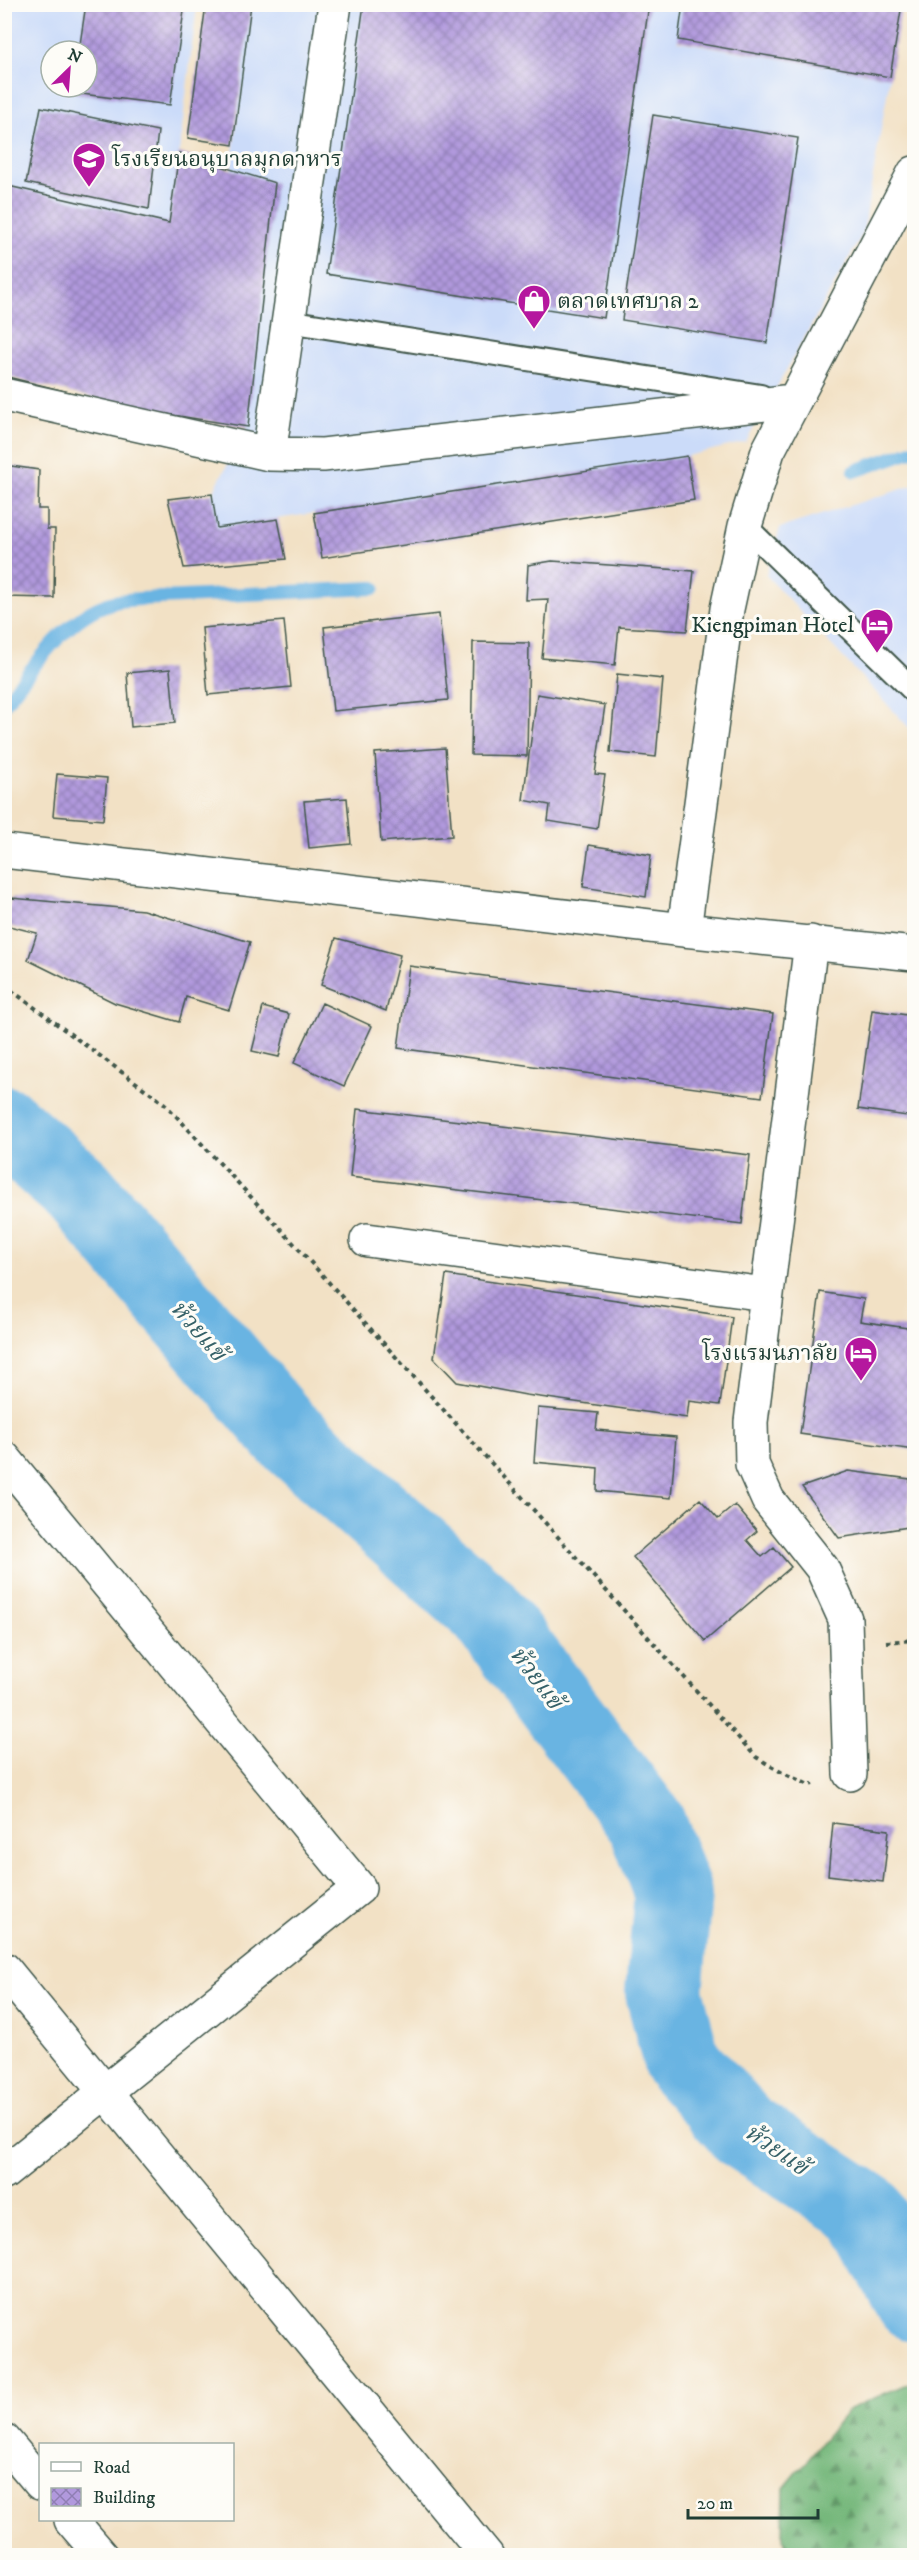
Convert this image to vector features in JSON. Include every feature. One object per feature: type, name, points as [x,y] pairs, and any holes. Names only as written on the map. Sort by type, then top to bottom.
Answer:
[{"type":"street","points":[[269,454],[335,4]]},
{"type":"street","points":[[684,930],[727,609],[745,526],[768,451],[792,401],[915,173]]},
{"type":"street","points":[[4,395],[269,454],[323,455],[792,401]]},
{"type":"street","points":[[4,851],[684,930],[915,954]]},
{"type":"street","points":[[811,942],[765,1294],[751,1422],[752,1464],[768,1500],[822,1569],[845,1619],[850,1774]]},
{"type":"street","points":[[367,1240],[765,1294]]},
{"type":"street","points":[[4,1458],[359,1888],[4,2173]]},
{"type":"street","points":[[4,1969],[487,2556]]},
{"type":"street","points":[[4,2440],[39,2482]]},
{"type":"street","points":[[73,2521],[102,2556]]},
{"type":"lane","points":[[288,321],[792,401]]},
{"type":"lane","points":[[745,526],[915,691]]},
{"type":"path","points":[[4,985],[165,1104],[287,1236],[756,1757],[809,1785],[850,1774]]},
{"type":"shaded area","name":"โรงเรียนอนุบาลมุกดาหาร","points":[[4,5],[197,5],[179,153],[141,410],[5,376]]},
{"type":"shaded area","name":"ตลาดเทศบาล 2","points":[[251,5],[683,5],[678,41],[890,77],[863,233],[746,442],[687,456],[217,528],[212,494],[248,426],[274,183],[231,169]]},
{"type":"shaded area","name":"Kiengpiman Hotel","points":[[914,485],[914,733],[766,575],[780,528]]},
{"type":"green space","points":[[914,2381],[914,2555],[786,2555],[783,2537],[784,2488],[849,2409]]},
{"type":"building","points":[[86,4],[185,4],[170,105],[99,96],[99,39],[81,39]]},
{"type":"building","points":[[206,4],[251,4],[233,145],[188,138]]},
{"type":"building","points":[[364,4],[649,4],[604,318],[326,274]]},
{"type":"building","points":[[683,4],[902,4],[890,77],[678,40]]},
{"type":"building","points":[[41,107],[158,131],[149,209],[26,183]]},
{"type":"building","points":[[653,115],[798,138],[767,343],[622,320]]},
{"type":"building","points":[[179,153],[275,183],[248,427],[141,410],[4,376],[4,185],[169,223]]},
{"type":"building","points":[[687,456],[694,500],[322,558],[314,513]]},
{"type":"building","points":[[4,465],[39,470],[38,509],[47,509],[47,529],[55,529],[54,598],[4,597]]},
{"type":"building","points":[[212,494],[217,528],[278,519],[286,559],[184,568],[168,499]]},
{"type":"building","points":[[552,561],[694,571],[687,631],[619,627],[615,665],[542,658],[548,599],[526,600],[528,565]]},
{"type":"building","points":[[439,614],[448,700],[333,711],[324,627]]},
{"type":"building","points":[[284,621],[291,687],[208,695],[202,628]]},
{"type":"building","points":[[473,642],[529,643],[527,756],[471,755]]},
{"type":"building","points":[[170,669],[175,723],[131,727],[127,673]]},
{"type":"building","points":[[617,674],[663,679],[656,757],[610,752]]},
{"type":"building","points":[[537,694],[605,705],[595,774],[605,775],[597,829],[548,821],[550,805],[523,800]]},
{"type":"building","points":[[445,748],[452,836],[381,842],[375,753]]},
{"type":"building","points":[[57,774],[107,778],[103,820],[53,816]]},
{"type":"building","points":[[347,798],[351,844],[309,848],[304,801]]},
{"type":"building","points":[[589,845],[651,855],[646,897],[583,887]]},
{"type":"building","points":[[11,898],[143,910],[250,942],[229,1010],[186,997],[179,1022],[115,1003],[28,960],[37,933],[5,925]]},
{"type":"building","points":[[336,938],[400,955],[386,1011],[321,985]]},
{"type":"building","points":[[409,966],[773,1014],[762,1097],[398,1048]]},
{"type":"building","points":[[322,1003],[372,1026],[344,1086],[294,1063]]},
{"type":"building","points":[[263,1007],[289,1014],[279,1057],[252,1051]]},
{"type":"building","points":[[872,1010],[914,1016],[914,1117],[858,1109]]},
{"type":"building","points":[[357,1109],[750,1155],[742,1224],[350,1177]]},
{"type":"building","points":[[446,1275],[732,1317],[720,1405],[689,1401],[687,1418],[526,1395],[457,1382],[434,1358]]},
{"type":"building","name":"โรงแรมนภาลัย","points":[[820,1292],[864,1299],[860,1321],[914,1329],[914,1450],[800,1434]]},
{"type":"building","points":[[538,1408],[598,1413],[596,1430],[676,1437],[671,1498],[597,1491],[598,1468],[534,1462]]},
{"type":"building","points":[[848,1471],[910,1479],[908,1527],[839,1538],[802,1487]]},
{"type":"building","points":[[700,1499],[718,1519],[735,1505],[757,1531],[747,1540],[762,1557],[774,1547],[791,1567],[705,1641],[633,1557]]},
{"type":"building","points":[[833,1823],[889,1830],[883,1882],[828,1875]]},
{"type":"waterway","points":[[855,471],[914,450]]},
{"type":"waterway","points":[[4,704],[50,646],[78,620],[112,603],[140,599],[374,588]]},
{"type":"waterway","name":"ห้วยแข้","points":[[4,1125],[78,1190],[285,1432],[485,1610],[647,1824],[673,1894],[664,1992],[682,2062],[744,2131],[865,2210],[914,2302]]},
{"type":"place","name":"โรงเรียนอนุบาลมุกดาหาร","points":[[89,188]]},
{"type":"place","name":"ตลาดเทศบาล 2","points":[[534,330]]},
{"type":"place","name":"Kiengpiman Hotel","points":[[877,654]]},
{"type":"place","name":"โรงแรมนภาลัย","points":[[861,1382]]}]
